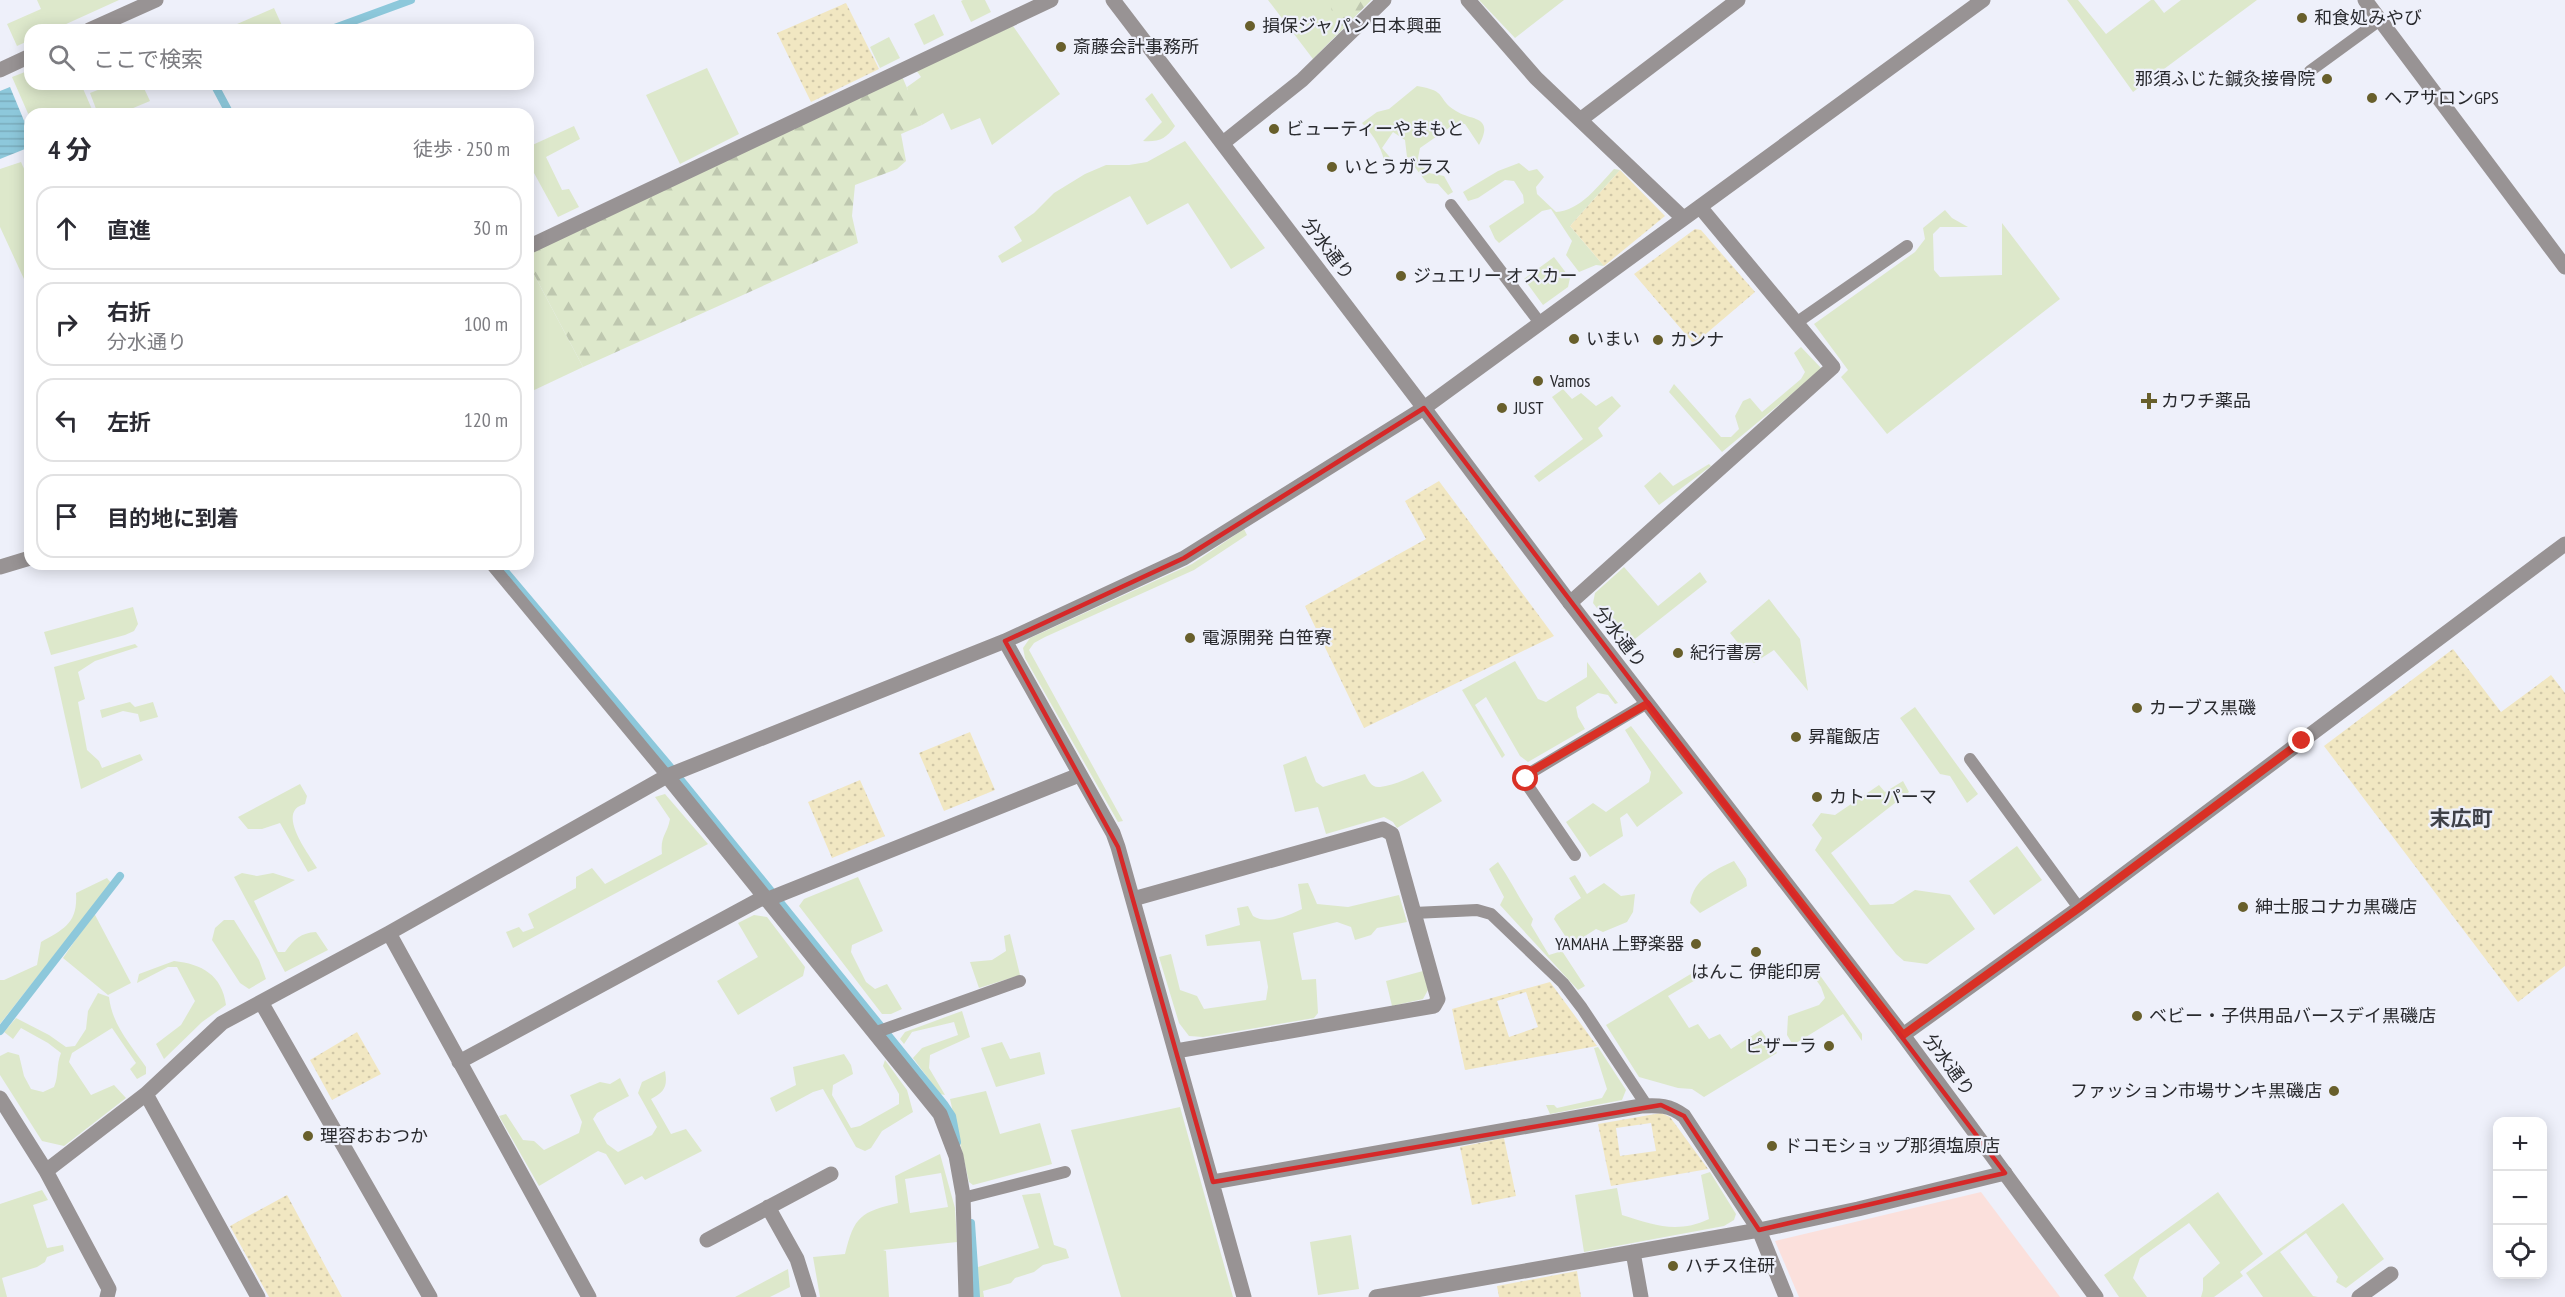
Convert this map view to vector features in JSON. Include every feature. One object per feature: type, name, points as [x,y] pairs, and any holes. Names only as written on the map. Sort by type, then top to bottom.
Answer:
[{"type":"street","points":[[102,24],[156,0]]},
{"type":"street","points":[[534,244],[1051,0]]},
{"type":"street","name":"分水通り","points":[[1113,0],[1647,704],[1903,1035],[2096,1297]]},
{"type":"street","points":[[1223,143],[1302,80],[1384,0]]},
{"type":"street","points":[[1468,0],[1536,78],[1683,218]]},
{"type":"street","points":[[1580,120],[1738,0]]},
{"type":"street","points":[[46,1171],[146,1094],[222,1023],[389,933],[667,776],[1005,641],[1184,558],[1424,408],[1983,0]]},
{"type":"street","points":[[2365,0],[2565,267]]},
{"type":"street","points":[[0,70],[24,59]]},
{"type":"street","points":[[1570,603],[1833,367],[1700,207]]},
{"type":"street","points":[[1903,1035],[2079,908],[2565,544]]},
{"type":"street","points":[[0,567],[24,560]]},
{"type":"street","points":[[1005,641],[1113,833],[1244,1297]]},
{"type":"street","points":[[459,1062],[765,899],[1079,775]]},
{"type":"street","points":[[667,776],[940,1114],[956,1156],[963,1198],[966,1297]]},
{"type":"street","points":[[1133,900],[1383,830],[1392,834],[1438,999],[1434,1006],[1176,1051]]},
{"type":"street","points":[[389,933],[589,1297]]},
{"type":"street","points":[[261,1002],[430,1297]]},
{"type":"street","points":[[146,1094],[258,1297]]},
{"type":"street","points":[[0,1098],[46,1171],[109,1289],[107,1297]]},
{"type":"street","points":[[1213,1182],[1661,1105],[1673,1108],[1684,1116],[1758,1230],[1786,1297]]},
{"type":"street","points":[[1376,1297],[1758,1230],[2004,1173]]},
{"type":"street","points":[[707,1240],[831,1174]]},
{"type":"street","points":[[768,1208],[797,1259],[809,1297]]},
{"type":"street","points":[[1634,1252],[1641,1297]]},
{"type":"street","points":[[2359,1297],[2391,1274]]},
{"type":"lane","points":[[2310,71],[2380,20]]},
{"type":"lane","points":[[1451,205],[1540,323]]},
{"type":"lane","points":[[1796,323],[1907,246]]},
{"type":"lane","points":[[496,570],[667,776]]},
{"type":"lane","points":[[1575,855],[1528,786],[1526,779],[1530,772],[1647,704]]},
{"type":"lane","points":[[1970,759],[2079,908]]},
{"type":"lane","points":[[1414,913],[1477,910],[1491,914],[1563,983],[1647,1106]]},
{"type":"lane","points":[[874,1033],[1020,981]]},
{"type":"lane","points":[[963,1198],[1065,1173]]},
{"type":"highlighted area","points":[[1424,408],[2005,1173],[1759,1230],[1684,1116],[1661,1105],[1213,1182],[1118,847],[1005,641],[1184,558]]},
{"type":"shaded area","points":[[1981,1192],[2060,1297],[1799,1297],[1775,1241]]},
{"type":"green space","points":[[37,0],[119,0],[66,24],[24,24],[24,43],[17,46],[7,24],[41,9]]},
{"type":"green space","points":[[985,0],[991,12],[971,22],[961,1]]},
{"type":"green space","points":[[1268,0],[1371,0],[1313,59]]},
{"type":"green space","points":[[1330,0],[1371,0],[1336,36]]},
{"type":"green space","points":[[1479,0],[1564,0],[1515,38]]},
{"type":"green space","points":[[2067,0],[2078,0],[2106,34],[2151,0],[2154,0],[2164,13],[2181,0],[2257,0],[2133,92]]},
{"type":"green space","points":[[274,8],[281,24],[237,24]]},
{"type":"green space","points":[[934,14],[944,35],[924,45],[914,24]]},
{"type":"green space","points":[[1013,26],[1060,94],[992,145],[980,118],[951,130],[943,113],[922,125],[910,101],[907,87],[921,77],[916,70]]},
{"type":"green space","points":[[889,37],[900,58],[880,68],[870,47]]},
{"type":"green space","points":[[707,68],[739,134],[680,164],[646,95]]},
{"type":"green space","points":[[24,72],[24,90],[84,90],[91,108],[26,108],[12,77]]},
{"type":"green space","points":[[901,74],[922,125],[901,134],[906,161],[897,169],[855,185],[852,216],[858,243],[583,367],[534,274],[534,249]]},
{"type":"green space","points":[[1417,86],[1434,90],[1450,107],[1483,124],[1483,135],[1479,145],[1465,124],[1456,123],[1420,148],[1418,158],[1429,173],[1444,176],[1453,192],[1448,195],[1438,184],[1427,183],[1407,157],[1405,140],[1393,132],[1382,148],[1394,162],[1385,168],[1378,144],[1362,123],[1377,112],[1389,109]]},
{"type":"green space","points":[[98,90],[145,90],[150,101],[133,108],[96,108],[90,93]]},
{"type":"green space","points":[[1152,93],[1175,126],[1162,139],[1143,141],[1162,122],[1145,99]]},
{"type":"green space","points":[[574,126],[580,139],[546,157],[562,190],[569,189],[579,207],[558,217],[534,173],[534,144]]},
{"type":"green space","points":[[1185,141],[1265,248],[1231,269],[1188,203],[1147,225],[1130,196],[1002,263],[998,256],[1022,241],[1014,227],[1034,213],[1054,193],[1085,174],[1106,165],[1147,162]]},
{"type":"green space","points":[[21,162],[24,169],[24,279],[0,227],[0,169]]},
{"type":"green space","points":[[1519,163],[1529,171],[1537,169],[1544,177],[1536,187],[1537,194],[1556,212],[1565,211],[1581,202],[1614,169],[1620,170],[1570,226],[1604,266],[1596,265],[1579,272],[1566,255],[1572,241],[1551,209],[1542,211],[1499,243],[1495,239],[1489,226],[1524,203],[1523,195],[1514,181],[1505,180],[1478,198],[1468,201],[1463,192],[1498,171]]},
{"type":"green space","points":[[1945,210],[1952,218],[1968,227],[1940,227],[1933,234],[1934,270],[1940,277],[2002,275],[2002,223],[2060,299],[1887,434],[1841,377],[1848,370],[1814,324],[1915,252],[1925,239],[1923,228]]},
{"type":"green space","points":[[1554,257],[1570,278],[1568,287],[1543,305],[1524,279]]},
{"type":"green space","points":[[534,274],[583,367],[534,390]]},
{"type":"green space","points":[[1801,347],[1822,369],[1722,452],[1669,392],[1674,384],[1721,437],[1731,437],[1739,429],[1735,416],[1743,401],[1750,398],[1762,412],[1801,379],[1805,372],[1794,353]]},
{"type":"green space","points":[[1563,389],[1572,399],[1581,393],[1596,406],[1612,396],[1621,406],[1598,428],[1603,436],[1539,482],[1534,476],[1583,439],[1552,397]]},
{"type":"green space","points":[[1709,464],[1711,466],[1659,505],[1644,486],[1660,472],[1673,486]]},
{"type":"green space","points":[[1244,529],[1247,535],[1194,570],[1045,637],[1034,643],[1029,650],[1123,821],[1118,822],[1025,658],[1023,648],[1030,638],[1192,564]]},
{"type":"green space","points":[[1624,567],[1658,606],[1700,572],[1707,582],[1626,646],[1593,603],[1595,593]]},
{"type":"green space","points":[[1769,599],[1800,639],[1808,691],[1774,650],[1754,663],[1730,633]]},
{"type":"green space","points":[[133,607],[138,624],[134,631],[51,655],[44,632]]},
{"type":"green space","points":[[135,644],[138,647],[95,661],[78,672],[85,699],[78,702],[87,750],[99,761],[102,768],[140,754],[143,760],[81,789],[54,667]]},
{"type":"green space","points":[[1515,661],[1538,699],[1546,702],[1587,677],[1587,662],[1618,703],[1615,704],[1608,695],[1598,693],[1576,707],[1578,717],[1585,729],[1528,762],[1520,756],[1486,697],[1475,705],[1505,755],[1502,758],[1462,690]]},
{"type":"green space","points":[[130,702],[135,707],[153,702],[158,717],[140,722],[138,714],[123,711],[102,718],[100,710]]},
{"type":"green space","points":[[1915,707],[1978,794],[1967,803],[1950,776],[1940,774],[1900,718]]},
{"type":"green space","points":[[1631,726],[1683,793],[1637,827],[1627,813],[1620,818],[1623,836],[1590,857],[1566,822],[1593,803],[1606,812],[1649,782],[1651,772],[1625,730]]},
{"type":"green space","points":[[1306,756],[1316,782],[1323,787],[1365,774],[1373,786],[1383,787],[1423,771],[1442,801],[1397,828],[1393,822],[1384,817],[1326,834],[1318,807],[1295,812],[1283,765]]},
{"type":"green space","points":[[1903,781],[1909,792],[1831,853],[1870,905],[1893,904],[1915,890],[1950,895],[1975,929],[1927,964],[1904,961],[1896,954],[1815,850],[1822,838],[1812,825],[1821,813],[1835,815],[1879,785],[1885,792]]},
{"type":"green space","points":[[300,784],[307,796],[305,804],[297,808],[293,815],[293,823],[301,843],[317,868],[308,872],[280,823],[262,829],[248,829],[238,817]]},
{"type":"green space","points":[[665,794],[708,844],[513,948],[506,932],[519,927],[523,932],[534,928],[528,914],[576,888],[576,877],[592,868],[605,884],[662,854],[663,839],[670,819],[655,797]]},
{"type":"green space","points":[[2017,846],[2042,880],[1994,915],[1969,881]]},
{"type":"green space","points":[[1734,861],[1746,879],[1747,886],[1700,913],[1690,903],[1696,888],[1706,876]]},
{"type":"green space","points":[[1498,862],[1533,919],[1531,925],[1549,955],[1562,951],[1585,986],[1578,990],[1500,905],[1504,897],[1489,869]]},
{"type":"green space","points":[[242,873],[257,876],[273,873],[295,880],[254,901],[278,952],[285,952],[302,935],[316,932],[328,950],[285,972],[234,877]]},
{"type":"green space","points":[[1575,875],[1587,894],[1604,883],[1621,896],[1635,894],[1633,912],[1627,922],[1603,932],[1596,929],[1571,945],[1554,919],[1556,915],[1581,898],[1569,878]]},
{"type":"green space","points":[[858,877],[883,931],[852,945],[851,952],[866,982],[875,989],[887,984],[902,1009],[891,1014],[882,1014],[799,906],[804,899]]},
{"type":"green space","points":[[107,878],[111,883],[0,1024],[0,980],[37,965],[41,942],[63,929],[72,918],[75,911],[76,893]]},
{"type":"green space","points":[[1308,883],[1317,904],[1348,907],[1399,895],[1407,922],[1377,928],[1371,935],[1355,940],[1351,927],[1337,922],[1293,933],[1302,980],[1316,979],[1318,1013],[1314,1018],[1203,1037],[1189,1036],[1179,1023],[1159,957],[1171,954],[1180,990],[1197,996],[1204,1009],[1266,1000],[1268,987],[1260,941],[1207,946],[1205,935],[1240,925],[1237,908],[1248,906],[1253,916],[1265,920],[1302,909],[1298,884]]},
{"type":"green space","points":[[94,913],[131,983],[108,995],[63,958]]},
{"type":"green space","points":[[754,915],[767,917],[805,967],[803,976],[738,1015],[717,981],[758,957],[738,923]]},
{"type":"green space","points":[[224,920],[234,920],[259,960],[266,979],[249,989],[240,983],[212,940],[215,928]]},
{"type":"green space","points":[[1010,934],[1020,975],[979,988],[970,962],[992,960],[1006,951],[1004,936]]},
{"type":"green space","points":[[174,961],[202,968],[209,973],[220,986],[226,1005],[202,1022],[164,1059],[156,1044],[181,1025],[195,1001],[177,967],[168,967],[137,983],[139,974]]},
{"type":"green space","points":[[1814,967],[1862,1034],[1862,1041],[1843,1014],[1793,1045],[1787,1035],[1788,1016],[1819,1005],[1825,998],[1821,987],[1810,971]]},
{"type":"green space","points":[[1699,969],[1704,975],[1668,996],[1689,1028],[1698,1024],[1709,1039],[1720,1034],[1731,1049],[1761,1030],[1777,1053],[1704,1097],[1692,1089],[1678,1088],[1639,1077],[1606,1025]]},
{"type":"green space","points":[[1423,971],[1428,990],[1423,999],[1392,1006],[1386,981]]},
{"type":"green space","points":[[98,993],[109,997],[118,1026],[146,1067],[146,1074],[137,1079],[130,1069],[136,1063],[112,1028],[72,1053],[69,1062],[91,1095],[114,1085],[126,1098],[64,1146],[42,1141],[0,1075],[0,1056],[8,1052],[19,1055],[24,1076],[31,1089],[43,1092],[54,1087],[61,1053],[21,1028],[13,1039],[4,1032],[16,1018],[49,1035],[66,1047],[75,1046],[86,1029],[88,1011]]},
{"type":"green space","points":[[962,1011],[970,1037],[930,1055],[929,1068],[945,1095],[940,1094],[913,1058],[922,1048],[958,1035],[954,1022],[912,1032],[904,1044],[900,1039],[905,1032]]},
{"type":"green space","points":[[1002,1042],[1010,1059],[1040,1052],[1045,1074],[996,1087],[981,1048]]},
{"type":"green space","points":[[1598,1047],[1626,1090],[1622,1100],[1550,1114],[1546,1105],[1554,1105],[1557,1108],[1602,1098],[1607,1089],[1594,1048]]},
{"type":"green space","points":[[844,1054],[851,1065],[853,1074],[833,1085],[832,1095],[851,1128],[860,1126],[899,1104],[899,1094],[883,1066],[885,1060],[907,1090],[913,1112],[882,1131],[871,1148],[865,1151],[856,1147],[823,1089],[776,1112],[770,1098],[796,1085],[793,1067]]},
{"type":"green space","points":[[665,1071],[664,1088],[651,1099],[671,1134],[686,1129],[702,1151],[645,1180],[642,1176],[625,1185],[606,1154],[598,1151],[539,1186],[499,1116],[506,1114],[523,1140],[534,1141],[544,1150],[579,1133],[582,1122],[570,1095],[600,1082],[610,1084],[620,1078],[629,1096],[597,1113],[593,1119],[607,1144],[618,1152],[652,1135],[657,1127],[638,1093],[642,1082]]},
{"type":"green space","points":[[986,1091],[1000,1134],[1040,1123],[1052,1164],[973,1185],[969,1182],[950,1099]]},
{"type":"green space","points":[[1180,1107],[1233,1297],[1121,1297],[1071,1130]]},
{"type":"green space","points":[[940,1154],[955,1208],[957,1242],[883,1250],[886,1251],[889,1297],[820,1297],[813,1257],[845,1254],[852,1231],[861,1218],[875,1209],[898,1203],[895,1176]],"holes":[[[941,1173],[948,1207],[910,1213],[905,1179]]]},
{"type":"green space","points":[[1710,1172],[1736,1214],[1734,1220],[1724,1226],[1584,1252],[1575,1195],[1617,1188],[1622,1215],[1655,1225],[1686,1226],[1709,1219],[1701,1175]]},
{"type":"green space","points":[[42,1190],[48,1200],[33,1205],[47,1248],[63,1245],[64,1251],[47,1257],[45,1262],[37,1267],[2,1278],[7,1297],[0,1297],[0,1204]]},
{"type":"green space","points":[[2218,1192],[2263,1254],[2240,1272],[2243,1276],[2214,1297],[2201,1297],[2203,1278],[2220,1263],[2189,1223],[2140,1258],[2133,1278],[2147,1297],[2119,1297],[2104,1275]]},
{"type":"green space","points":[[1040,1193],[1054,1245],[1066,1249],[1069,1258],[1043,1265],[1034,1272],[1015,1278],[1011,1283],[983,1291],[984,1297],[979,1297],[978,1267],[1039,1248],[1022,1195]]},
{"type":"green space","points":[[2343,1203],[2384,1259],[2346,1288],[2336,1282],[2338,1277],[2306,1233],[2280,1252],[2313,1296],[2318,1297],[2263,1297],[2246,1273]]},
{"type":"green space","points":[[1351,1235],[1359,1289],[1318,1295],[1310,1242]]},
{"type":"green space","points":[[788,1269],[790,1287],[770,1297],[735,1297]]},
{"type":"sand","points":[[846,3],[879,69],[811,102],[777,33]]},
{"type":"sand","points":[[1620,170],[1665,216],[1604,266],[1570,226]]},
{"type":"sand","points":[[1695,229],[1701,230],[1755,292],[1694,344],[1634,274]]},
{"type":"sand","points":[[1439,481],[1554,636],[1364,728],[1305,606],[1426,539],[1405,501]]},
{"type":"sand","points":[[2453,649],[2501,712],[2551,675],[2565,693],[2565,966],[2518,1002],[2324,746]]},
{"type":"sand","points":[[970,732],[995,790],[944,811],[919,753]]},
{"type":"sand","points":[[860,780],[885,836],[832,858],[808,802]]},
{"type":"sand","points":[[1550,982],[1597,1046],[1465,1070],[1452,1009]],"holes":[[[1526,992],[1538,1027],[1509,1037],[1497,1001]]]},
{"type":"sand","points":[[357,1032],[381,1074],[332,1100],[310,1060]]},
{"type":"sand","points":[[1661,1113],[1670,1117],[1708,1169],[1611,1186],[1598,1124]],"holes":[[[1651,1123],[1656,1151],[1620,1156],[1616,1128]]]},
{"type":"sand","points":[[1504,1138],[1516,1196],[1472,1205],[1460,1147]]},
{"type":"sand","points":[[287,1195],[342,1297],[269,1297],[230,1226]]},
{"type":"sand","points":[[1577,1271],[1581,1297],[1499,1297],[1497,1286]]},
{"type":"water","points":[[10,87],[24,121],[24,149],[0,159],[0,91]]},
{"type":"waterway","points":[[345,24],[411,0]]},
{"type":"waterway","points":[[217,90],[227,108]]},
{"type":"waterway","points":[[504,570],[667,763],[944,1104],[952,1116],[957,1142]]},
{"type":"waterway","points":[[0,1031],[120,876]]},
{"type":"waterway","points":[[971,1223],[976,1297]]},
{"type":"place","name":"和食処みやび","points":[[2302,18]]},
{"type":"place","name":"損保ジャパン日本興亜","points":[[1250,26]]},
{"type":"place","name":"斎藤会計事務所","points":[[1061,47]]},
{"type":"place","name":"那須ふじた鍼灸接骨院","points":[[2327,79]]},
{"type":"place","name":"ヘアサロンGPS","points":[[2372,98]]},
{"type":"place","name":"ビューティーやまもと","points":[[1274,129]]},
{"type":"place","name":"いとうガラス","points":[[1332,167]]},
{"type":"place","name":"ジュエリー オスカー","points":[[1401,276]]},
{"type":"place","name":"いまい","points":[[1574,339]]},
{"type":"place","name":"カンナ","points":[[1658,340]]},
{"type":"place","name":"Vamos","points":[[1538,381]]},
{"type":"place","name":"カワチ薬品","points":[[2149,401]]},
{"type":"place","name":"JUST","points":[[1502,408]]},
{"type":"place","name":"電源開発 白笹寮","points":[[1190,638]]},
{"type":"place","name":"紀行書房","points":[[1678,653]]},
{"type":"place","name":"カーブス黒磯","points":[[2137,708]]},
{"type":"place","name":"昇龍飯店","points":[[1796,737]]},
{"type":"place","name":"カトーパーマ","points":[[1817,797]]},
{"type":"place","name":"紳士服コナカ黒磯店","points":[[2243,907]]},
{"type":"place","name":"YAMAHA 上野楽器","points":[[1696,944]]},
{"type":"place","name":"はんこ 伊能印房","points":[[1756,952]]},
{"type":"place","name":"ベビー・子供用品バースデイ黒磯店","points":[[2137,1016]]},
{"type":"place","name":"ピザーラ","points":[[1829,1046]]},
{"type":"place","name":"ファッション市場サンキ黒磯店","points":[[2334,1091]]},
{"type":"place","name":"理容おおつか","points":[[308,1136]]},
{"type":"place","name":"ドコモショップ那須塩原店","points":[[1772,1146]]},
{"type":"place","name":"ハチス住研","points":[[1673,1266]]},
{"type":"district","name":"末広町","points":[[2461,819]]},
{"type":"route","points":[[1526,779],[1530,772],[1647,704],[1903,1035],[2079,908],[2302,741]]}]
